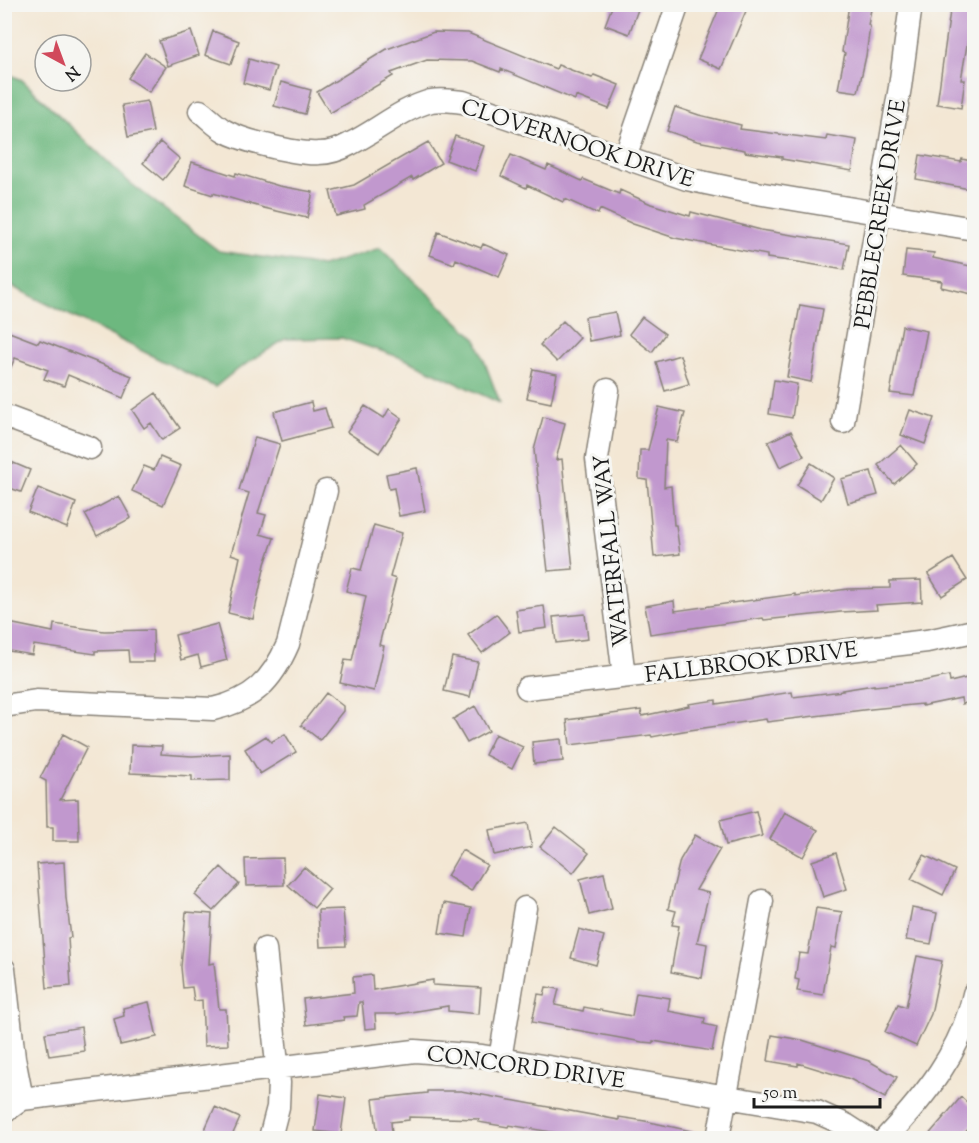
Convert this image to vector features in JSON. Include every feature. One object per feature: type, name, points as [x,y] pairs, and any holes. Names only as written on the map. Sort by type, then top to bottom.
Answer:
[{"type":"street","points":[[625,158],[678,4]]},
{"type":"street","name":"PEBBLECREEK DRIVE","points":[[843,422],[900,87],[911,4]]},
{"type":"street","name":"CLOVERNOOK DRIVE","points":[[200,111],[224,131],[243,138],[278,148],[318,154],[351,144],[398,116],[430,102],[443,100],[463,102],[687,179],[739,190],[975,229]]},
{"type":"street","name":"WATERFALL WAY","points":[[608,390],[597,459],[624,676]]},
{"type":"street","points":[[4,416],[90,448]]},
{"type":"street","points":[[4,706],[36,701],[213,709],[242,700],[255,692],[278,667],[288,644],[326,491]]},
{"type":"street","name":"FALLBROOK DRIVE","points":[[527,688],[927,641],[975,631]]},
{"type":"street","points":[[718,1138],[762,901]]},
{"type":"street","points":[[500,1059],[525,908]]},
{"type":"street","points":[[265,949],[278,1068],[278,1107],[270,1138]]},
{"type":"street","points":[[5,972],[14,1058],[13,1106]]},
{"type":"street","points":[[886,1138],[909,1114],[943,1069],[955,1047],[975,994]]},
{"type":"street","name":"CONCORD DRIVE","points":[[13,1106],[278,1068],[416,1051],[482,1056],[817,1112],[846,1125],[866,1138]]},
{"type":"green space","points":[[4,72],[22,80],[33,93],[129,182],[219,251],[322,266],[380,248],[476,339],[500,403],[405,359],[342,338],[285,339],[235,371],[215,387],[5,283]]},
{"type":"building","points":[[613,4],[640,4],[629,34],[605,25]]},
{"type":"building","points":[[721,4],[749,4],[721,69],[698,59]]},
{"type":"building","points":[[849,4],[872,4],[866,56],[858,92],[838,89],[845,53],[842,52]]},
{"type":"building","points":[[951,4],[974,4],[961,80],[965,80],[961,108],[937,104]]},
{"type":"building","points":[[191,31],[199,55],[168,66],[159,41]]},
{"type":"building","points":[[213,31],[239,41],[231,64],[205,55]]},
{"type":"building","points":[[434,32],[468,33],[556,69],[558,65],[619,85],[609,109],[576,96],[575,100],[501,69],[500,72],[472,61],[427,60],[391,73],[393,76],[330,113],[317,92],[387,49]]},
{"type":"building","points":[[145,53],[166,67],[149,92],[128,78]]},
{"type":"building","points":[[249,59],[276,67],[269,90],[243,83]]},
{"type":"building","points":[[281,82],[311,90],[305,114],[274,106]]},
{"type":"building","points":[[147,101],[153,132],[128,137],[122,105]]},
{"type":"building","points":[[675,107],[741,125],[740,129],[826,140],[827,135],[857,140],[852,171],[745,152],[745,150],[697,141],[667,131]]},
{"type":"building","points":[[455,136],[484,146],[475,171],[446,160]]},
{"type":"building","points":[[160,142],[180,159],[163,180],[143,163]]},
{"type":"building","points":[[428,142],[441,163],[364,205],[365,209],[336,216],[330,191],[354,185]]},
{"type":"building","points":[[511,155],[546,170],[548,165],[582,181],[583,179],[619,194],[620,190],[651,204],[690,216],[691,212],[761,230],[849,244],[844,270],[767,258],[767,255],[675,238],[633,224],[600,209],[598,214],[565,199],[563,202],[501,176]]},
{"type":"building","points":[[920,155],[975,162],[975,190],[916,179]]},
{"type":"building","points":[[192,162],[235,176],[236,173],[279,186],[313,192],[307,218],[185,186]]},
{"type":"building","points":[[438,232],[481,248],[483,244],[509,255],[499,277],[456,259],[454,264],[430,255]]},
{"type":"building","points":[[906,250],[934,253],[933,258],[975,267],[972,294],[941,287],[942,281],[903,276]]},
{"type":"building","points":[[800,305],[823,309],[811,382],[787,377]]},
{"type":"building","points":[[615,312],[620,335],[589,341],[585,317]]},
{"type":"building","points":[[642,317],[665,334],[652,352],[629,334]]},
{"type":"building","points":[[563,321],[580,338],[557,362],[540,345]]},
{"type":"building","points":[[902,326],[927,331],[914,396],[890,393]]},
{"type":"building","points":[[4,330],[38,343],[40,340],[132,376],[123,398],[68,375],[64,386],[44,379],[48,370],[15,358],[4,383]]},
{"type":"building","points":[[680,355],[689,384],[665,391],[656,362]]},
{"type":"building","points":[[533,369],[557,374],[551,403],[527,398]]},
{"type":"building","points":[[774,380],[797,384],[792,418],[769,414]]},
{"type":"building","points":[[156,393],[180,428],[162,440],[151,423],[144,428],[132,410]]},
{"type":"building","points":[[311,402],[313,411],[325,408],[331,428],[282,441],[274,412]]},
{"type":"building","points":[[365,406],[384,418],[389,409],[402,418],[379,453],[347,432]]},
{"type":"building","points":[[659,407],[685,413],[677,442],[666,440],[664,487],[671,486],[674,525],[676,525],[680,554],[654,557],[647,480],[639,479],[640,450],[648,450]]},
{"type":"building","points":[[910,410],[934,418],[925,444],[901,435]]},
{"type":"building","points":[[543,417],[565,423],[556,460],[562,459],[573,569],[548,571],[534,450]]},
{"type":"building","points":[[791,431],[804,456],[780,467],[768,442]]},
{"type":"building","points":[[255,437],[280,444],[258,513],[266,515],[260,534],[274,538],[265,564],[253,619],[228,613],[240,557],[231,554],[249,493],[239,490]]},
{"type":"building","points":[[901,445],[917,464],[894,484],[878,465]]},
{"type":"building","points":[[160,457],[181,466],[163,505],[132,491],[144,466],[154,470]]},
{"type":"building","points":[[4,459],[30,470],[21,492],[4,486]]},
{"type":"building","points":[[811,463],[834,478],[821,500],[797,485]]},
{"type":"building","points":[[417,468],[425,511],[399,516],[394,488],[389,489],[386,474]]},
{"type":"building","points":[[871,471],[878,495],[848,503],[841,479]]},
{"type":"building","points":[[38,488],[76,503],[67,528],[28,512]]},
{"type":"building","points":[[119,496],[131,518],[97,536],[85,514]]},
{"type":"building","points":[[374,525],[402,533],[390,577],[396,579],[379,645],[384,646],[374,691],[340,683],[345,660],[352,661],[366,596],[346,591],[352,568],[361,570]]},
{"type":"building","points":[[953,558],[967,580],[942,596],[928,574]]},
{"type":"building","points":[[921,580],[922,602],[876,605],[877,610],[764,620],[763,618],[650,634],[645,606],[674,601],[675,611],[795,594],[795,596],[848,589],[890,588],[890,581]]},
{"type":"building","points":[[544,606],[547,628],[519,632],[516,610]]},
{"type":"building","points":[[496,614],[510,632],[482,653],[468,635]]},
{"type":"building","points":[[585,614],[588,639],[556,643],[553,617]]},
{"type":"building","points":[[4,622],[53,632],[54,624],[104,631],[153,630],[154,662],[129,662],[128,650],[95,651],[95,654],[34,645],[32,655],[4,650]]},
{"type":"building","points":[[217,624],[227,660],[201,667],[198,655],[181,660],[175,635]]},
{"type":"building","points":[[452,657],[478,662],[470,697],[444,691]]},
{"type":"building","points":[[949,676],[950,682],[975,676],[975,701],[962,704],[961,698],[922,706],[922,704],[871,709],[767,722],[766,719],[652,737],[651,735],[570,745],[567,720],[641,710],[642,716],[689,706],[688,704],[716,700],[716,704],[792,692],[793,697]]},
{"type":"building","points":[[326,693],[343,706],[343,711],[320,740],[301,725]]},
{"type":"building","points":[[475,706],[489,731],[467,743],[453,719]]},
{"type":"building","points":[[63,734],[87,747],[60,800],[78,799],[79,841],[53,841],[53,827],[47,827],[46,781],[40,778]]},
{"type":"building","points":[[285,734],[296,752],[260,774],[245,749],[266,736],[271,742]]},
{"type":"building","points":[[495,734],[523,747],[512,769],[485,755]]},
{"type":"building","points":[[561,739],[563,761],[534,764],[532,742]]},
{"type":"building","points":[[131,745],[162,746],[161,754],[192,756],[230,754],[230,780],[192,781],[192,776],[130,773]]},
{"type":"building","points":[[756,811],[762,836],[726,845],[720,820]]},
{"type":"building","points":[[785,812],[818,830],[803,857],[770,839]]},
{"type":"building","points":[[528,823],[532,847],[494,855],[489,830]]},
{"type":"building","points":[[556,827],[589,853],[573,873],[540,847]]},
{"type":"building","points":[[695,835],[720,849],[696,890],[709,893],[697,942],[707,944],[702,978],[671,972],[679,926],[672,925],[676,911],[668,909],[680,860]]},
{"type":"building","points":[[462,850],[487,865],[471,891],[447,876]]},
{"type":"building","points":[[836,853],[847,889],[823,897],[812,861]]},
{"type":"building","points":[[924,855],[955,870],[943,895],[911,879]]},
{"type":"building","points":[[283,858],[284,885],[246,886],[245,859]]},
{"type":"building","points":[[64,862],[71,937],[68,938],[71,986],[47,988],[37,864]]},
{"type":"building","points":[[221,867],[239,884],[213,911],[195,895]]},
{"type":"building","points":[[304,867],[330,889],[314,908],[288,885]]},
{"type":"building","points":[[604,873],[612,909],[589,915],[580,879]]},
{"type":"building","points":[[444,903],[471,908],[466,937],[439,933]]},
{"type":"building","points":[[816,908],[842,912],[836,948],[831,947],[823,995],[797,991],[799,980],[795,979],[799,953],[808,954]]},
{"type":"building","points":[[912,908],[937,913],[931,944],[906,940]]},
{"type":"building","points":[[343,909],[346,946],[320,947],[318,910]]},
{"type":"building","points":[[186,912],[212,914],[209,964],[214,963],[219,1009],[226,1009],[228,1045],[204,1046],[202,1000],[194,1001],[192,987],[183,988],[181,967]]},
{"type":"building","points":[[579,929],[604,936],[596,965],[571,958]]},
{"type":"building","points":[[917,956],[942,961],[931,1014],[916,1046],[885,1032],[898,1004],[906,1007]]},
{"type":"building","points":[[372,975],[373,990],[433,980],[433,985],[481,988],[479,1014],[448,1011],[448,1006],[398,1014],[375,1014],[376,1028],[365,1029],[362,1002],[359,1002],[357,1016],[306,1025],[303,999],[354,993],[353,977]]},
{"type":"building","points":[[546,987],[559,989],[555,1005],[583,1011],[584,1007],[632,1016],[636,993],[670,998],[668,1011],[705,1018],[704,1024],[717,1027],[712,1051],[653,1041],[653,1043],[642,1042],[532,1022],[538,994],[544,995]]},
{"type":"building","points":[[149,1002],[157,1037],[120,1045],[114,1019],[124,1016],[123,1008]]},
{"type":"building","points":[[81,1027],[84,1051],[49,1056],[45,1033]]},
{"type":"building","points":[[772,1035],[802,1040],[869,1061],[897,1077],[885,1098],[850,1079],[798,1063],[798,1066],[768,1061]]},
{"type":"building","points":[[427,1091],[461,1091],[619,1120],[619,1117],[645,1121],[696,1132],[695,1138],[563,1138],[564,1134],[478,1122],[479,1119],[409,1117],[409,1120],[391,1122],[392,1134],[378,1136],[373,1099],[427,1093]]},
{"type":"building","points":[[320,1094],[346,1098],[341,1134],[315,1131]]},
{"type":"building","points":[[961,1097],[975,1109],[975,1122],[960,1138],[926,1138]]},
{"type":"building","points":[[215,1107],[240,1118],[231,1138],[201,1138]]}]
